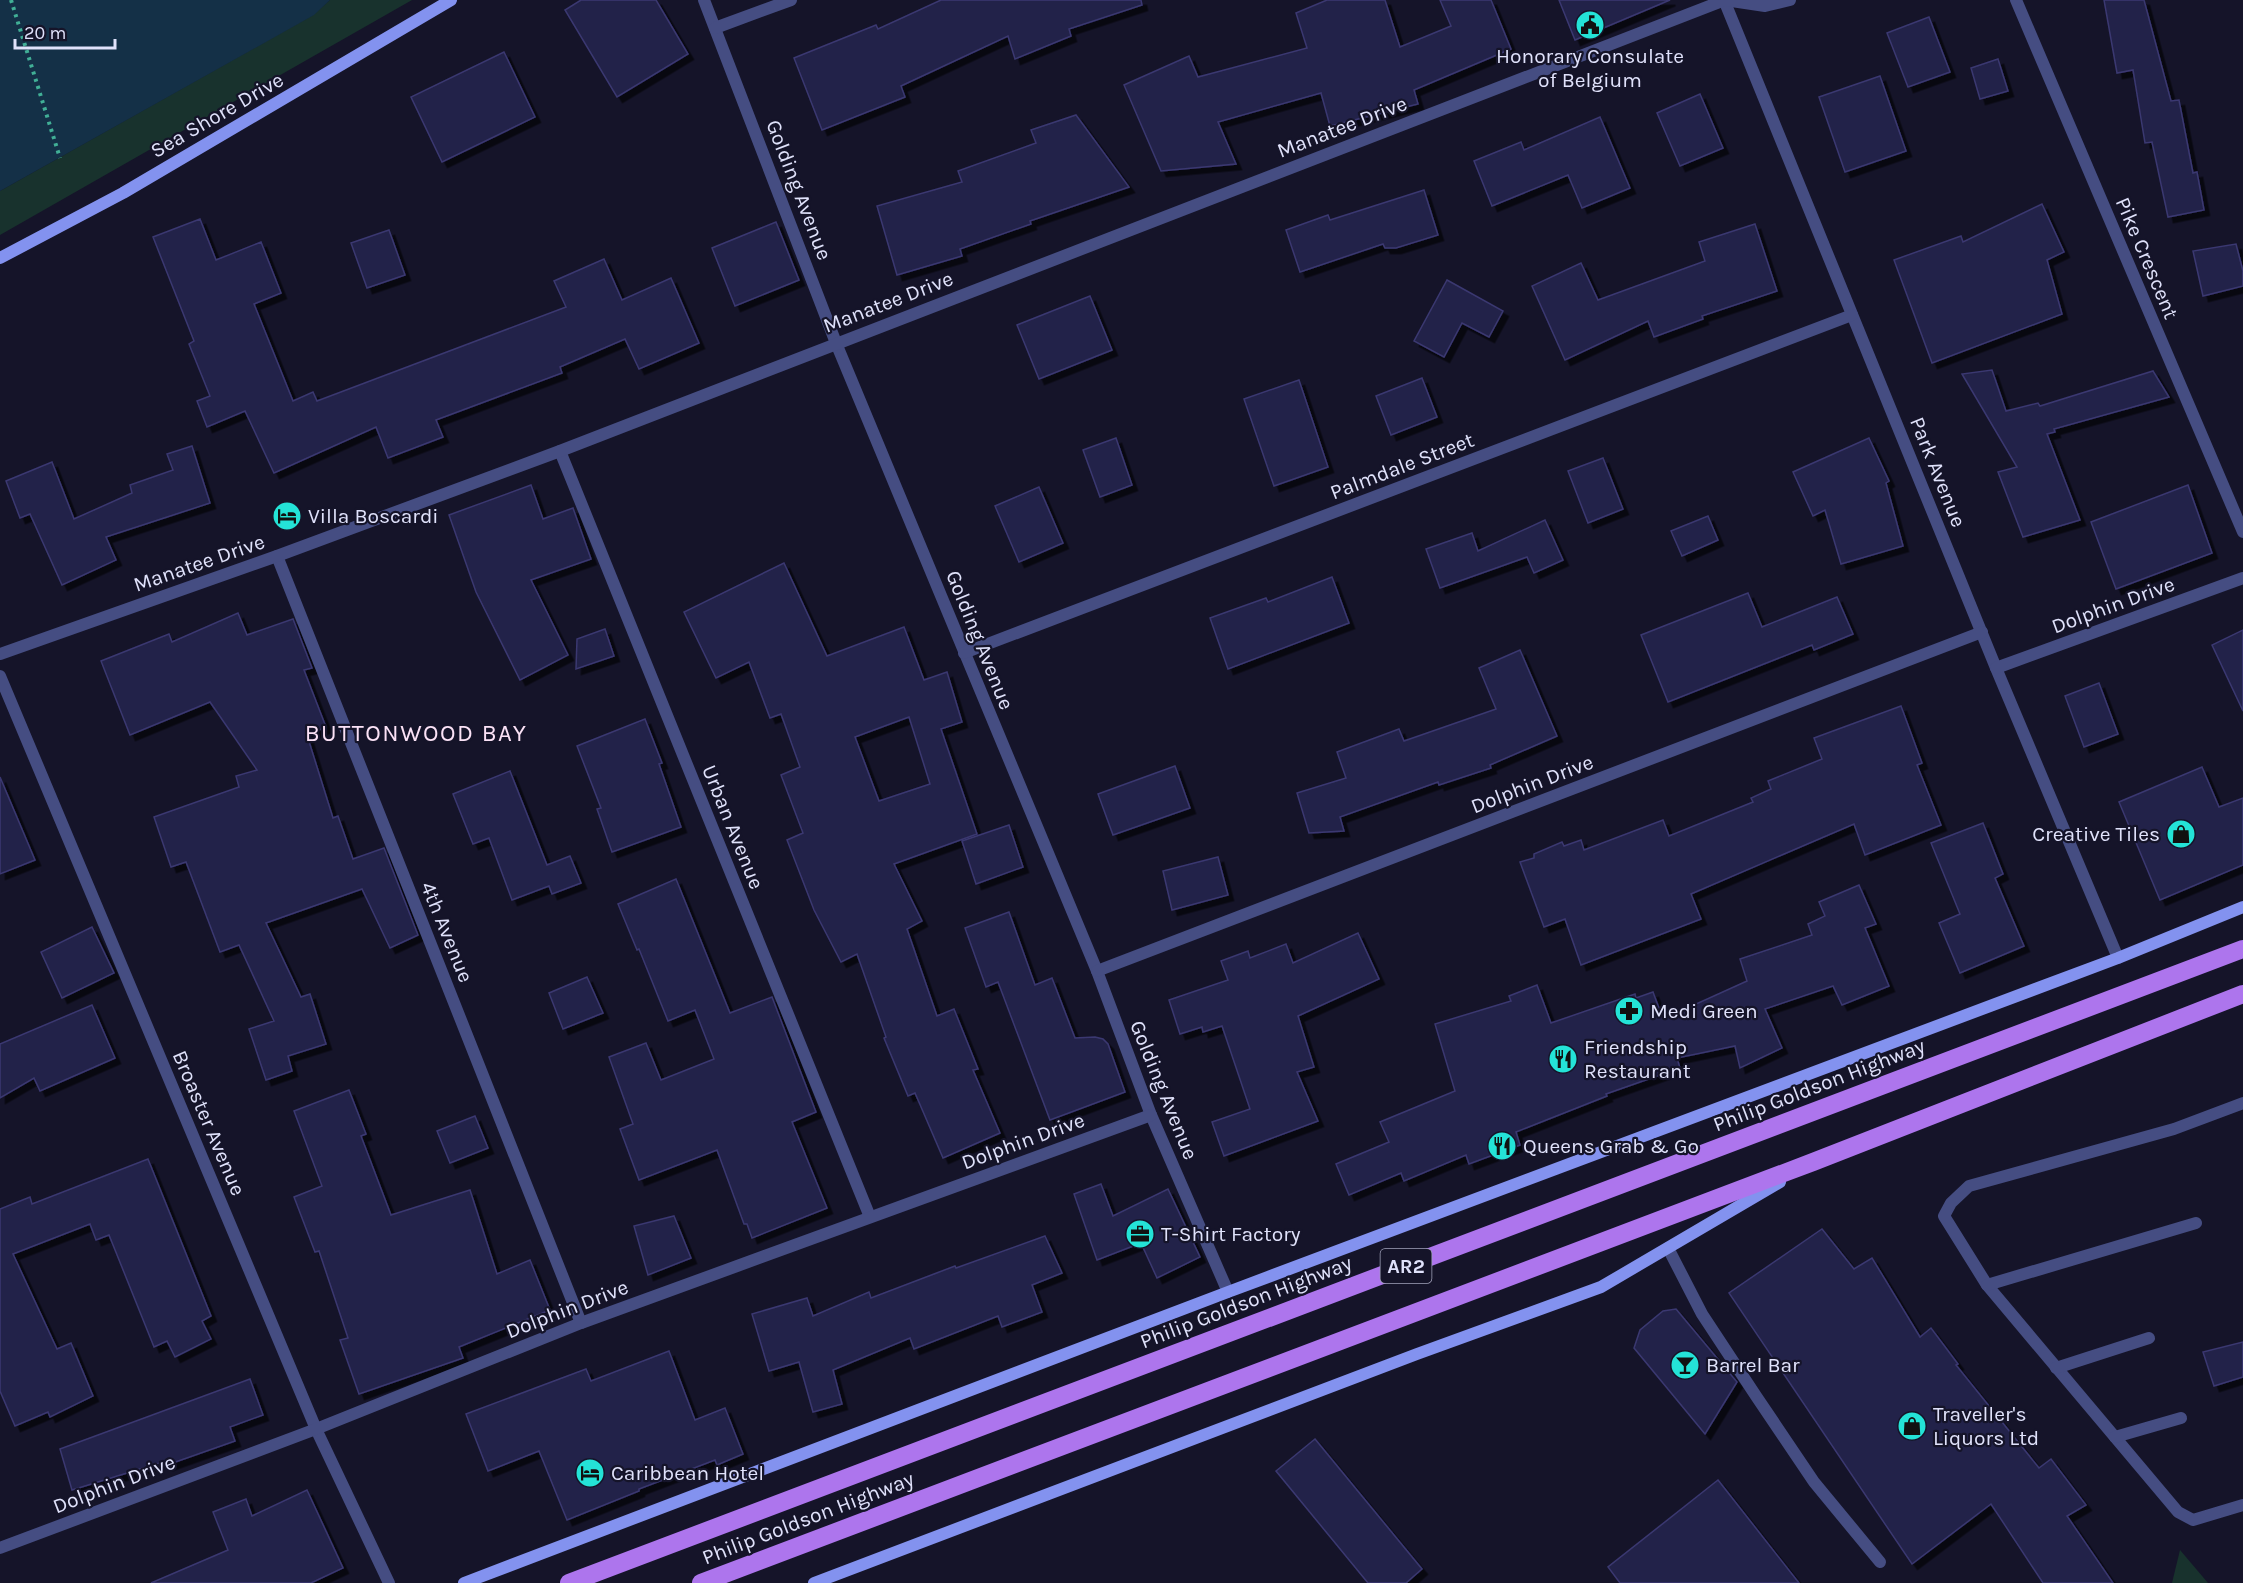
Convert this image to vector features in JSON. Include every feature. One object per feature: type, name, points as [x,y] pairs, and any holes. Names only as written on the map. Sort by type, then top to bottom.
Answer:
[{"type":"main road","name":"Philip Goldson Highway","points":[[569,1583],[2243,949]]},
{"type":"main road","name":"Philip Goldson Highway","points":[[701,1583],[1813,1162],[2243,994]]},
{"type":"street","name":"Sea Shore Drive","points":[[0,258],[123,193],[451,0]]},
{"type":"street","name":"Golding Avenue","points":[[704,0],[836,343],[1097,971],[1151,1115],[1228,1292]]},
{"type":"street","points":[[715,28],[791,0]]},
{"type":"street","name":"Manatee Drive","points":[[0,654],[277,556],[560,451],[1724,0],[1765,6],[1791,0]]},
{"type":"street","name":"Park Avenue","points":[[1724,0],[1996,668],[2118,958]]},
{"type":"street","name":"Pike Crescent","points":[[2016,0],[2243,532]]},
{"type":"street","name":"Palmdale Street","points":[[964,653],[1852,315]]},
{"type":"street","name":"Urban Avenue","points":[[560,451],[870,1217]]},
{"type":"street","name":"4th Avenue","points":[[277,556],[582,1323]]},
{"type":"street","name":"Dolphin Drive","points":[[1996,668],[2243,578]]},
{"type":"street","name":"Dolphin Drive","points":[[1097,971],[1982,632]]},
{"type":"street","name":"Broaster Avenue","points":[[0,676],[316,1429],[389,1583]]},
{"type":"street","points":[[464,1583],[1228,1292],[2118,958],[2243,907]]},
{"type":"street","points":[[2243,1103],[2174,1129],[1969,1186],[1951,1203],[1944,1216],[1987,1285],[2178,1512],[2193,1520],[2243,1505]]},
{"type":"street","name":"Dolphin Drive","points":[[1,1545],[316,1429],[582,1323],[1151,1115]]},
{"type":"street","points":[[814,1583],[1417,1354],[1601,1287],[1813,1162]]},
{"type":"street","points":[[1987,1285],[2196,1223]]},
{"type":"street","points":[[1668,1248],[1702,1314],[1755,1396],[1814,1482],[1880,1562]]},
{"type":"street","points":[[2056,1368],[2149,1338]]},
{"type":"street","points":[[2115,1437],[2181,1418]]},
{"type":"path","points":[[11,0],[60,158]]},
{"type":"green space","points":[[330,0],[412,0],[0,235],[0,191],[313,15]]},
{"type":"green space","points":[[2180,1550],[2208,1583],[2172,1583]]},
{"type":"water","points":[[0,0],[330,0],[314,15],[0,191]]},
{"type":"building","points":[[581,0],[656,0],[688,54],[617,97],[565,10]]},
{"type":"building","points":[[941,0],[1141,0],[1142,5],[1069,29],[1071,36],[1015,59],[1008,36],[901,86],[905,97],[822,130],[794,58],[876,25],[878,29]]},
{"type":"building","points":[[1327,0],[1385,0],[1400,47],[1451,26],[1440,0],[1491,0],[1511,49],[1414,90],[1418,104],[1330,126],[1321,93],[1218,122],[1236,164],[1161,171],[1124,85],[1189,56],[1198,77],[1307,48],[1296,13]]},
{"type":"building","name":"Honorary Consulate of Belgium","points":[[1559,0],[1670,0],[1575,40]]},
{"type":"building","points":[[2104,0],[2144,0],[2171,101],[2179,100],[2193,173],[2197,172],[2204,210],[2168,217],[2152,142],[2145,143],[2133,70],[2117,73]]},
{"type":"building","points":[[1929,17],[1950,72],[1908,87],[1887,33]]},
{"type":"building","points":[[504,52],[535,117],[442,162],[411,97]]},
{"type":"building","points":[[1998,59],[2008,91],[1980,99],[1971,68]]},
{"type":"building","points":[[1880,76],[1906,151],[1845,172],[1819,97]]},
{"type":"building","points":[[1700,94],[1723,148],[1680,166],[1657,113]]},
{"type":"building","points":[[1076,115],[1129,187],[1030,221],[1031,224],[960,249],[962,256],[897,275],[877,206],[962,182],[958,171],[1036,143],[1031,130]]},
{"type":"building","points":[[1600,117],[1630,188],[1582,208],[1568,175],[1492,206],[1474,161],[1521,142],[1524,150]]},
{"type":"building","points":[[1424,190],[1438,235],[1396,248],[1385,248],[1383,244],[1300,272],[1286,230],[1328,215],[1330,220]]},
{"type":"building","points":[[2042,204],[2064,252],[2047,260],[2062,314],[1932,363],[1894,260],[1961,236],[1963,242]]},
{"type":"building","points":[[200,219],[216,260],[261,242],[281,293],[254,304],[293,401],[313,392],[317,401],[566,307],[554,281],[604,259],[622,300],[671,278],[699,343],[639,369],[625,339],[560,367],[562,373],[436,420],[443,437],[388,458],[376,427],[274,473],[245,411],[207,427],[197,401],[210,396],[189,344],[194,341],[153,237]]},
{"type":"building","points":[[776,222],[799,280],[735,306],[712,248]]},
{"type":"building","points":[[1755,224],[1777,291],[1702,316],[1703,319],[1654,337],[1648,321],[1565,360],[1532,286],[1581,263],[1598,300],[1705,261],[1699,242]]},
{"type":"building","points":[[389,230],[405,275],[367,288],[351,243]]},
{"type":"building","points":[[2236,244],[2243,271],[2243,286],[2203,296],[2193,251]]},
{"type":"building","points":[[1447,280],[1503,311],[1489,337],[1462,323],[1444,357],[1414,341]]},
{"type":"building","points":[[1090,296],[1112,350],[1039,379],[1017,325]]},
{"type":"building","points":[[1992,370],[2006,411],[2038,403],[2040,406],[2153,371],[2169,397],[2054,429],[2055,432],[2047,434],[2080,520],[2023,537],[1998,472],[2017,467],[1962,374]]},
{"type":"building","points":[[1422,378],[1437,417],[1391,435],[1376,396]]},
{"type":"building","points":[[1299,380],[1328,467],[1274,486],[1244,399]]},
{"type":"building","points":[[1116,438],[1132,485],[1100,497],[1083,450]]},
{"type":"building","points":[[1869,438],[1889,481],[1886,483],[1903,546],[1841,564],[1825,510],[1813,516],[1793,472]]},
{"type":"building","points":[[192,446],[210,503],[106,537],[116,560],[62,585],[30,514],[20,518],[6,481],[52,462],[74,519],[132,493],[130,485],[173,470],[167,454]]},
{"type":"building","points":[[1603,458],[1623,509],[1588,523],[1568,471]]},
{"type":"building","points":[[531,485],[543,519],[573,508],[591,559],[531,580],[568,655],[520,680],[476,592],[449,515]]},
{"type":"building","points":[[2188,485],[2212,553],[2116,589],[2091,522]]},
{"type":"building","points":[[1039,487],[1063,543],[1019,562],[995,506]]},
{"type":"building","points":[[1708,516],[1718,540],[1682,556],[1671,531]]},
{"type":"building","points":[[1545,520],[1563,560],[1534,573],[1527,557],[1440,588],[1426,549],[1472,533],[1478,551]]},
{"type":"building","points":[[784,563],[827,656],[904,627],[924,680],[947,672],[962,722],[941,729],[977,834],[894,864],[922,921],[907,929],[937,1016],[954,1009],[978,1069],[973,1070],[1000,1133],[943,1158],[915,1093],[908,1096],[884,1038],[886,1037],[857,954],[841,962],[814,910],[787,840],[803,833],[781,775],[800,767],[781,714],[770,718],[749,662],[716,678],[684,612]],"holes":[[[909,717],[930,784],[879,801],[855,737]]]},
{"type":"building","points":[[1332,577],[1349,623],[1228,669],[1210,618],[1266,598],[1268,602]]},
{"type":"building","points":[[1748,593],[1762,627],[1837,597],[1853,634],[1814,650],[1812,645],[1668,702],[1641,635]]},
{"type":"building","points":[[238,613],[247,635],[293,619],[312,668],[304,670],[326,727],[307,735],[333,818],[338,816],[353,859],[384,848],[418,935],[390,948],[362,889],[266,923],[301,997],[310,994],[326,1044],[288,1056],[292,1071],[266,1080],[249,1029],[274,1021],[239,945],[220,952],[186,862],[171,867],[154,817],[239,787],[236,776],[257,770],[210,702],[130,735],[101,661],[169,634],[172,642]]},
{"type":"building","points":[[605,629],[614,656],[576,669],[577,639]]},
{"type":"building","points":[[2243,630],[2243,711],[2212,645]]},
{"type":"building","points":[[1520,650],[1557,736],[1490,765],[1491,768],[1439,785],[1438,782],[1340,817],[1344,831],[1309,833],[1297,793],[1346,778],[1337,752],[1399,729],[1404,741],[1496,709],[1479,668]]},
{"type":"building","points":[[2099,683],[2118,734],[2084,747],[2065,696]]},
{"type":"building","points":[[1901,706],[1922,763],[1917,765],[1941,825],[1865,855],[1854,824],[1691,894],[1701,919],[1581,965],[1565,919],[1544,927],[1520,862],[1534,858],[1534,854],[1562,842],[1564,846],[1581,840],[1584,850],[1663,820],[1669,836],[1753,802],[1751,798],[1771,789],[1768,781],[1822,759],[1814,738]]},
{"type":"building","points":[[645,719],[662,763],[659,764],[681,827],[612,852],[597,809],[601,808],[577,746]]},
{"type":"building","points":[[1175,766],[1190,808],[1113,835],[1098,794]]},
{"type":"building","name":"Creative Tiles","points":[[2202,767],[2219,807],[2243,798],[2243,865],[2160,900],[2119,802]]},
{"type":"building","points":[[510,771],[547,865],[570,856],[581,883],[552,894],[549,886],[512,900],[489,838],[473,844],[453,794]]},
{"type":"building","points":[[0,777],[35,860],[0,874]]},
{"type":"building","points":[[1983,823],[2003,874],[1995,878],[2024,946],[1960,973],[1939,923],[1960,914],[1931,843]]},
{"type":"building","points":[[1009,825],[1023,867],[976,884],[962,841]]},
{"type":"building","points":[[1218,857],[1228,895],[1172,910],[1163,871]]},
{"type":"building","points":[[676,879],[730,1013],[772,997],[816,1112],[792,1122],[827,1208],[752,1238],[747,1224],[744,1224],[717,1150],[639,1180],[620,1129],[633,1124],[609,1057],[646,1043],[661,1080],[714,1059],[695,1010],[668,1021],[618,904]]},
{"type":"building","points":[[1859,885],[1876,924],[1865,928],[1889,986],[1842,1005],[1833,986],[1765,1009],[1782,1048],[1740,1068],[1735,1046],[1677,1058],[1680,1068],[1606,1094],[1607,1096],[1516,1132],[1520,1145],[1469,1164],[1466,1155],[1404,1181],[1401,1173],[1349,1195],[1336,1164],[1389,1142],[1380,1122],[1455,1091],[1435,1024],[1511,1001],[1509,996],[1537,985],[1551,1023],[1635,994],[1636,998],[1653,992],[1663,1019],[1747,981],[1740,959],[1812,935],[1808,924],[1825,916],[1819,902]]},
{"type":"building","points":[[1009,912],[1035,985],[1052,978],[1075,1038],[1095,1037],[1103,1039],[1108,1044],[1125,1092],[1050,1120],[998,982],[986,987],[965,928]]},
{"type":"building","points":[[92,927],[114,973],[62,998],[41,952]]},
{"type":"building","points":[[1358,933],[1379,979],[1298,1016],[1314,1067],[1297,1072],[1318,1121],[1224,1156],[1212,1122],[1250,1109],[1222,1026],[1203,1032],[1202,1027],[1180,1034],[1169,1000],[1228,980],[1221,961],[1248,951],[1250,958],[1286,944],[1293,963]]},
{"type":"building","points":[[587,977],[603,1013],[563,1029],[549,993]]},
{"type":"building","points":[[92,1005],[115,1058],[40,1091],[34,1078],[0,1098],[0,1044]]},
{"type":"building","points":[[349,1090],[366,1134],[361,1136],[391,1215],[470,1190],[497,1274],[530,1260],[550,1310],[459,1347],[463,1358],[359,1394],[340,1340],[348,1338],[319,1251],[315,1252],[294,1197],[322,1186],[294,1111]]},
{"type":"building","points":[[475,1116],[488,1148],[450,1163],[437,1131]]},
{"type":"building","points":[[148,1159],[211,1316],[202,1321],[211,1339],[175,1357],[167,1341],[154,1347],[109,1235],[96,1240],[90,1224],[13,1254],[57,1349],[71,1343],[93,1396],[50,1417],[48,1412],[15,1426],[0,1391],[0,1209],[30,1197],[32,1204]]},
{"type":"building","points":[[1101,1184],[1113,1216],[1168,1189],[1200,1257],[1157,1278],[1141,1243],[1097,1260],[1074,1194]]},
{"type":"building","points":[[674,1216],[691,1258],[648,1275],[634,1226]]},
{"type":"building","name":"Traveller's Liquors Ltd","points":[[1822,1229],[1854,1269],[1872,1258],[1920,1337],[1931,1328],[1958,1364],[1956,1365],[2039,1468],[2051,1459],[2086,1505],[2067,1516],[2113,1583],[2043,1583],[1991,1504],[1912,1564],[1729,1293]]},
{"type":"building","points":[[1045,1236],[1062,1273],[1032,1285],[1042,1312],[1002,1327],[998,1316],[914,1349],[910,1338],[833,1370],[842,1404],[813,1412],[799,1362],[769,1371],[752,1314],[807,1298],[813,1316],[869,1292],[871,1298],[955,1266],[956,1268]]},
{"type":"building","name":"Barrel Bar","points":[[1676,1309],[1737,1382],[1705,1434],[1634,1348],[1640,1330],[1663,1311]]},
{"type":"building","points":[[2243,1342],[2243,1377],[2214,1386],[2203,1352]]},
{"type":"building","points":[[669,1351],[695,1420],[725,1408],[743,1454],[717,1465],[715,1460],[567,1520],[539,1451],[488,1471],[466,1414],[586,1369],[591,1381]]},
{"type":"building","points":[[250,1379],[263,1415],[230,1427],[235,1441],[167,1465],[166,1461],[72,1490],[60,1449]]},
{"type":"building","points":[[1315,1439],[1422,1569],[1406,1583],[1368,1583],[1276,1471]]},
{"type":"building","points":[[1718,1480],[1799,1583],[1620,1583],[1608,1567]]},
{"type":"building","points":[[307,1490],[343,1568],[311,1583],[151,1583],[228,1550],[213,1512],[246,1499],[252,1516]]},
{"type":"place","name":"Honorary Consulate of Belgium","points":[[1590,25]]},
{"type":"place","name":"Villa Boscardi","points":[[287,516]]},
{"type":"place","name":"Creative Tiles","points":[[2181,834]]},
{"type":"place","name":"Medi Green","points":[[1629,1011]]},
{"type":"place","name":"Friendship Restaurant","points":[[1563,1059]]},
{"type":"place","name":"Queens Grab & Go","points":[[1502,1146]]},
{"type":"place","name":"T-Shirt Factory","points":[[1140,1234]]},
{"type":"place","name":"Barrel Bar","points":[[1685,1365]]},
{"type":"place","name":"Traveller's Liquors Ltd","points":[[1912,1426]]},
{"type":"place","name":"Caribbean Hotel","points":[[590,1473]]},
{"type":"district","name":"BUTTONWOOD BAY","points":[[416,733]]}]
